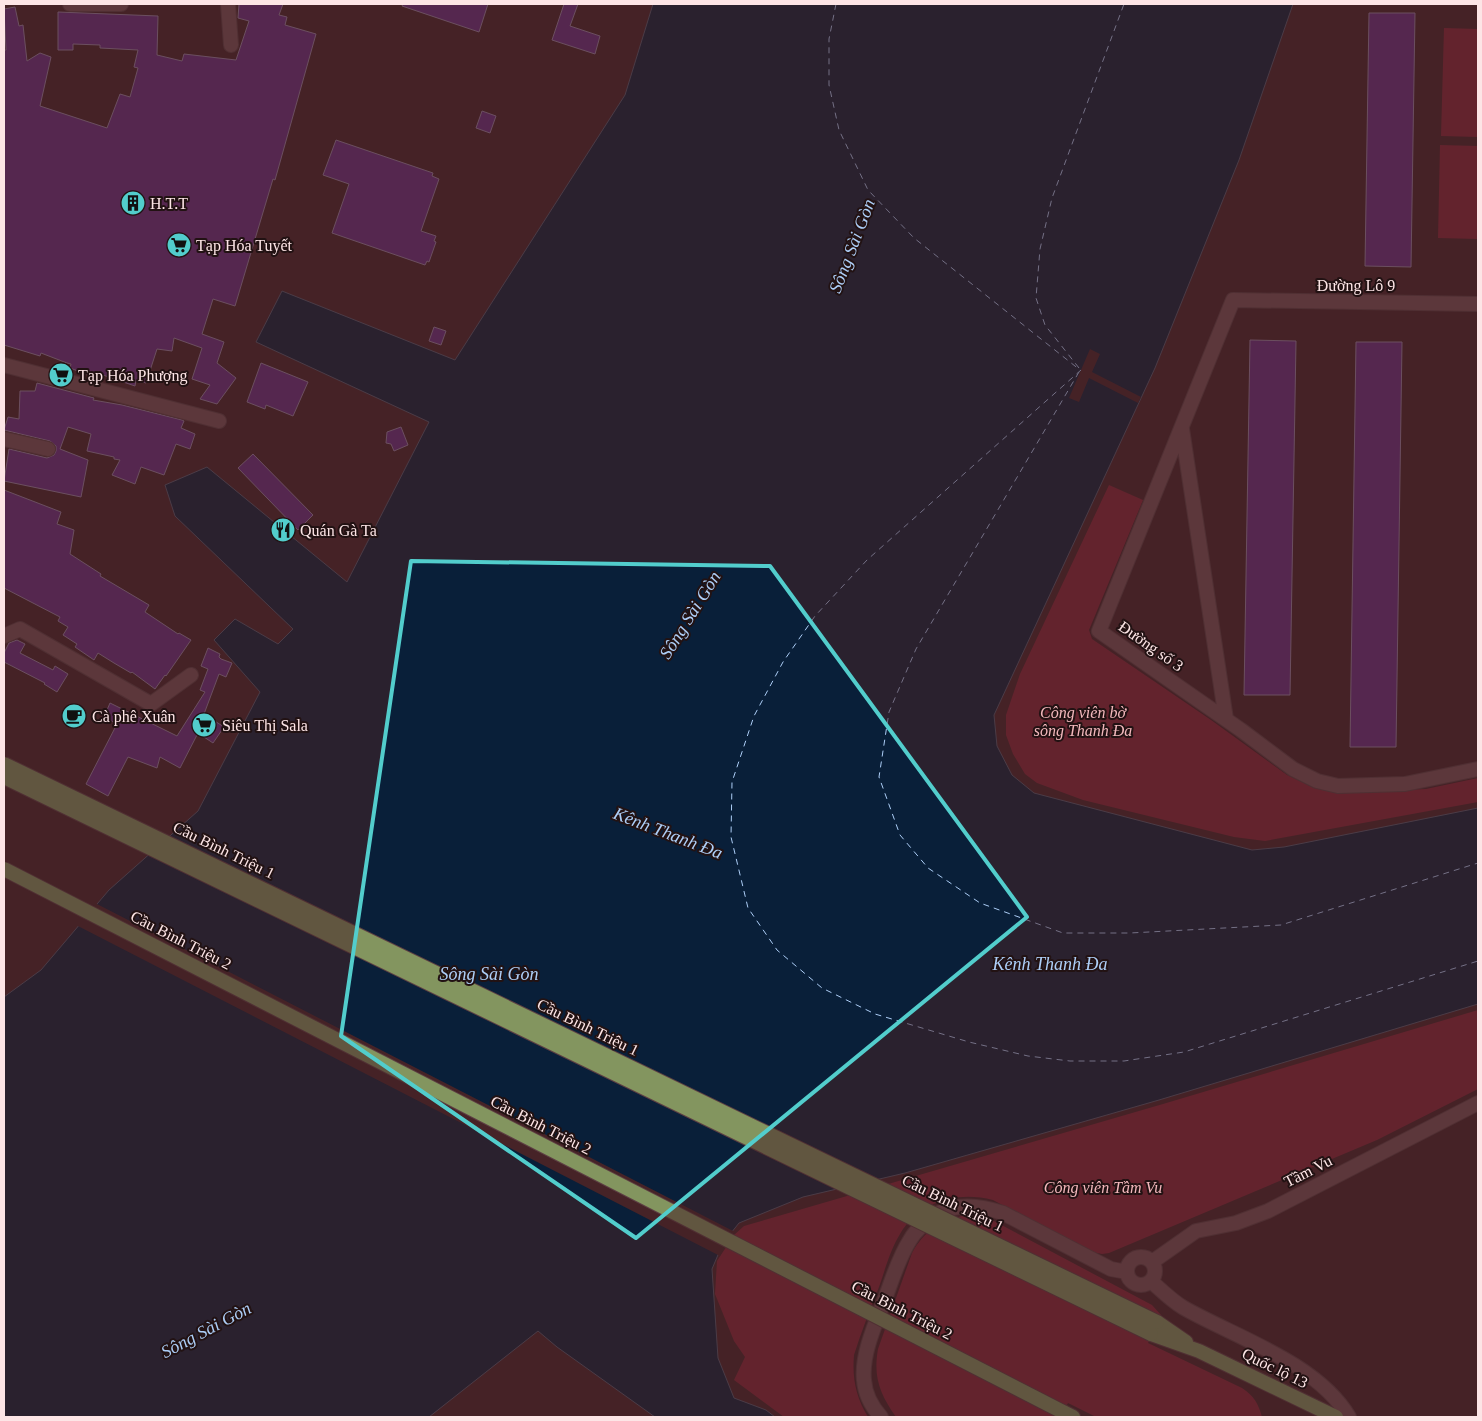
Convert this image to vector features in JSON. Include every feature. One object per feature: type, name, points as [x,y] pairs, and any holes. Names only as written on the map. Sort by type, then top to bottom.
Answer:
[{"type":"main road","name":"Cầu Bình Triệu 1","points":[[4,764],[1157,1322]]},
{"type":"main road","name":"Cầu Bình Triệu 1","points":[[4,777],[1151,1334]]},
{"type":"main road","name":"Cầu Bình Triệu 2","points":[[4,869],[1068,1415]]},
{"type":"main road","name":"Quốc lộ 13","points":[[1157,1322],[1199,1350]]},
{"type":"main road","name":"Quốc lộ 13","points":[[1151,1334],[1199,1350],[1336,1417]]},
{"type":"street","points":[[70,4],[121,4]]},
{"type":"street","points":[[228,4],[231,45]]},
{"type":"street","name":"Đường Lô 9","points":[[1233,300],[1478,304]]},
{"type":"street","name":"Đường số 3","points":[[1233,300],[1099,631],[1226,719],[1293,769],[1317,782],[1338,786],[1405,784],[1478,769]]},
{"type":"street","points":[[4,365],[219,421]]},
{"type":"street","points":[[1182,428],[1226,719]]},
{"type":"street","points":[[4,439],[48,449]]},
{"type":"street","points":[[4,636],[20,629],[151,704],[191,675]]},
{"type":"street","name":"Tầm Vu","points":[[1152,1262],[1196,1231],[1236,1223],[1268,1211],[1478,1103]]},
{"type":"street","points":[[881,1417],[868,1397],[863,1379],[870,1341],[902,1254],[911,1238],[923,1224],[939,1213],[960,1206],[984,1207],[1003,1213],[1111,1269],[1127,1272]]},
{"type":"street","points":[[1136,1257],[1148,1258],[1152,1262],[1155,1271],[1151,1281],[1139,1284],[1129,1278],[1127,1272],[1131,1260],[1136,1257]]},
{"type":"street","points":[[1151,1281],[1182,1307],[1290,1362],[1323,1385],[1349,1417]]},
{"type":"highlighted area","points":[[411,561],[770,566],[1027,917],[636,1238],[341,1036]]},
{"type":"green space","points":[[1444,28],[1478,29],[1478,137],[1441,136]]},
{"type":"green space","points":[[1440,145],[1478,146],[1478,239],[1438,238]]},
{"type":"green space","name":"Công viên bờ sông Thanh Đa","points":[[1109,485],[1143,500],[1089,630],[1092,639],[1211,720],[1287,775],[1314,788],[1336,793],[1426,789],[1478,778],[1478,802],[1265,841],[1234,837],[1083,800],[1037,783],[1025,774],[1013,754],[1006,735],[1006,715],[1020,674]]},
{"type":"green space","name":"Công viên Tầm Vu","points":[[1478,1010],[1478,1089],[1377,1140],[1109,1253],[1102,1254],[1088,1251],[993,1200],[966,1197],[953,1198],[929,1206],[908,1223],[893,1247],[854,1355],[856,1388],[860,1402],[868,1417],[784,1417],[734,1380],[745,1357],[734,1341],[715,1294],[717,1261],[734,1235],[744,1226]]},
{"type":"green space","points":[[962,1216],[982,1217],[992,1220],[1152,1305],[1161,1315],[1148,1343],[1242,1388],[1255,1400],[1262,1417],[1096,1417],[1068,1403],[1060,1417],[896,1417],[879,1385],[876,1368],[878,1349],[912,1253],[917,1245],[933,1228]]},
{"type":"water","name":"Sông Sài Gòn","points":[[653,4],[1293,4],[1239,160],[1155,368],[994,715],[997,746],[1012,775],[1034,793],[1252,850],[1284,847],[1478,808],[1478,1004],[1159,1100],[905,1173],[803,1197],[739,1223],[723,1243],[712,1269],[718,1358],[734,1398],[766,1410],[775,1417],[655,1417],[557,1347],[538,1331],[429,1417],[4,1417],[4,997],[41,970],[109,890],[198,811],[260,692],[214,640],[235,619],[278,644],[293,629],[175,516],[165,485],[207,467],[347,582],[429,422],[256,342],[282,291],[455,360],[625,95]]},
{"type":"pier","points":[[1090,349],[1100,354],[1092,372],[1141,397],[1138,403],[1089,378],[1079,402],[1069,398]]},
{"type":"pier","points":[[95,903],[735,1232],[725,1245],[720,1256],[76,925]]},
{"type":"building","points":[[239,4],[283,4],[279,15],[287,17],[285,25],[316,34],[275,180],[273,179],[235,306],[213,299],[202,334],[224,342],[217,363],[236,378],[217,404],[200,399],[210,385],[192,379],[202,348],[174,338],[172,351],[157,349],[146,383],[136,380],[135,386],[100,374],[99,379],[70,368],[71,364],[41,353],[40,356],[4,345],[4,50],[6,50],[4,9],[15,7],[19,26],[23,25],[27,61],[40,53],[51,57],[40,106],[107,128],[120,94],[130,97],[138,68],[134,67],[138,50],[100,48],[100,45],[73,44],[73,50],[58,50],[58,12],[158,16],[157,55],[182,61],[184,54],[236,60],[249,21],[238,18]]},
{"type":"building","points":[[403,4],[488,4],[479,32],[402,6]]},
{"type":"building","points":[[564,4],[578,4],[570,26],[600,36],[595,54],[552,40]]},
{"type":"building","points":[[1369,13],[1415,13],[1411,267],[1365,266]]},
{"type":"building","points":[[482,111],[496,116],[490,133],[476,128]]},
{"type":"building","points":[[336,140],[433,173],[432,176],[439,179],[421,231],[436,236],[434,241],[436,242],[429,262],[427,261],[425,265],[332,233],[349,184],[323,175]]},
{"type":"building","points":[[434,327],[446,331],[441,345],[429,341]]},
{"type":"building","points":[[1250,340],[1296,341],[1290,695],[1244,695]]},
{"type":"building","points":[[1356,342],[1402,342],[1396,747],[1350,747]]},
{"type":"building","points":[[261,363],[308,382],[293,416],[266,405],[265,409],[247,402]]},
{"type":"building","points":[[37,383],[94,398],[93,400],[182,420],[184,421],[181,428],[195,434],[190,449],[176,444],[164,475],[141,467],[135,484],[112,475],[120,460],[87,451],[91,434],[68,427],[60,449],[88,460],[81,497],[4,481],[9,449],[47,458],[54,455],[56,451],[56,446],[50,441],[4,430],[8,417],[19,419],[20,391],[35,391]]},
{"type":"building","points":[[401,427],[408,445],[394,451],[391,444],[386,443],[387,432]]},
{"type":"building","points":[[253,454],[313,515],[298,530],[238,468]]},
{"type":"building","points":[[4,490],[61,512],[57,524],[74,530],[70,554],[101,574],[100,576],[149,605],[145,612],[178,634],[191,640],[155,689],[132,672],[98,653],[94,660],[75,647],[77,644],[63,635],[68,627],[58,621],[60,617],[4,588]]},
{"type":"building","points":[[17,640],[25,644],[20,653],[53,670],[55,666],[68,674],[57,692],[45,683],[4,662],[4,653],[9,643]]},
{"type":"building","points":[[208,648],[220,654],[219,657],[221,659],[232,663],[226,677],[219,674],[204,714],[224,727],[213,743],[198,733],[180,768],[160,757],[157,768],[128,757],[108,796],[86,784],[117,724],[104,717],[110,703],[177,736],[205,692],[200,690],[208,669],[201,666]]},
{"type":"ferry route","points":[[836,4],[829,39],[829,85],[839,130],[868,190],[914,238],[1080,370]]},
{"type":"ferry route","points":[[1079,368],[1045,325],[1036,298],[1040,249],[1052,198],[1124,4]]},
{"type":"ferry route","points":[[1081,370],[867,560],[815,616],[783,662],[754,716],[732,782],[731,837],[748,908],[777,950],[822,988],[875,1014],[969,1042],[1028,1056],[1070,1061],[1124,1061],[1184,1052],[1478,961]]},
{"type":"ferry route","points":[[1079,372],[916,649],[889,712],[879,777],[900,835],[928,868],[980,903],[1063,933],[1130,933],[1281,925],[1478,863]]},
{"type":"place","name":"H.T.T","points":[[133,203]]},
{"type":"place","name":"Tạp Hóa Tuyết","points":[[179,245]]},
{"type":"place","name":"Tạp Hóa Phượng","points":[[61,375]]},
{"type":"place","name":"Quán Gà Ta","points":[[283,530]]},
{"type":"place","name":"Cà phê Xuân","points":[[74,716]]},
{"type":"place","name":"Siêu Thị Sala","points":[[204,725]]},
{"type":"water label","name":"Kênh Thanh Đa","points":[[668,833]]},
{"type":"water label","name":"Kênh Thanh Đa","points":[[1050,964]]}]
